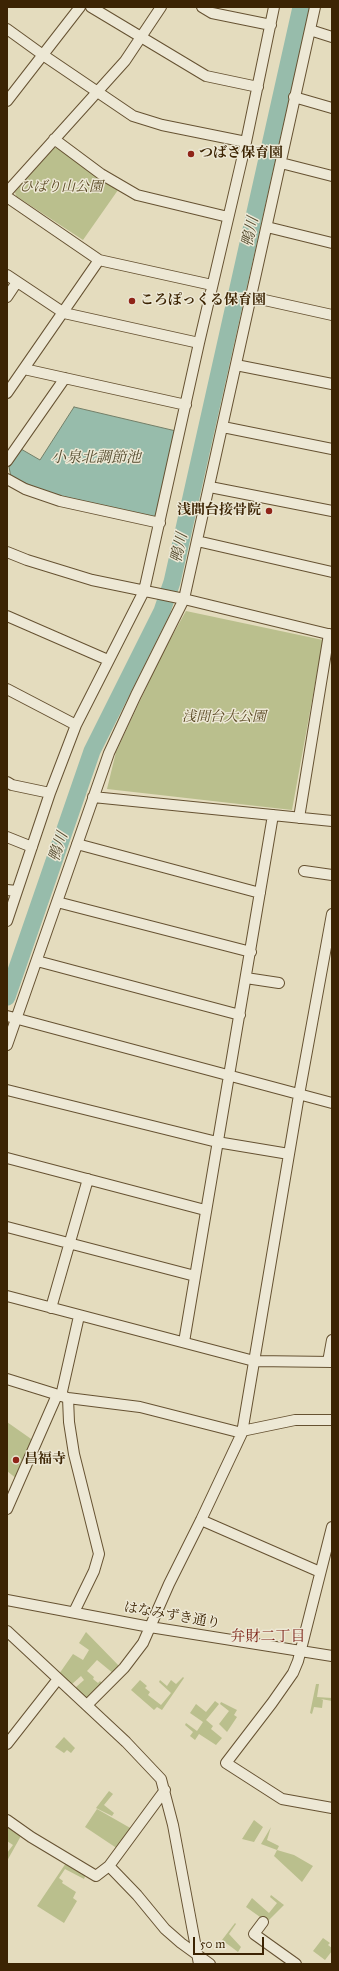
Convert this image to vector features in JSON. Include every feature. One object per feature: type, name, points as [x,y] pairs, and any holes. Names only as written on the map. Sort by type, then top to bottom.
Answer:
[{"type":"street","points":[[7,101],[80,7]]},
{"type":"street","points":[[91,7],[206,76],[258,88]]},
{"type":"street","points":[[7,192],[125,61],[161,7]]},
{"type":"street","points":[[202,7],[212,13],[234,12],[271,25]]},
{"type":"street","points":[[7,921],[12,890],[32,847],[50,793],[76,725],[144,591],[212,285],[246,142],[274,7]]},
{"type":"street","points":[[7,1045],[12,1018],[36,961],[109,753],[184,599],[315,7]]},
{"type":"street","points":[[7,29],[133,116],[162,125],[246,142]]},
{"type":"street","points":[[310,30],[332,36]]},
{"type":"street","points":[[294,97],[332,108]]},
{"type":"street","points":[[54,139],[101,174],[137,195],[228,217]]},
{"type":"street","points":[[281,163],[332,176]]},
{"type":"street","points":[[7,197],[99,260],[212,285]]},
{"type":"street","points":[[267,227],[332,243]]},
{"type":"street","points":[[7,393],[64,313],[99,260]]},
{"type":"street","points":[[7,275],[64,313],[199,343]]},
{"type":"street","points":[[7,297],[17,282]]},
{"type":"street","points":[[251,296],[332,315]]},
{"type":"street","points":[[236,365],[332,384]]},
{"type":"street","points":[[24,368],[186,405]]},
{"type":"street","points":[[7,461],[64,378]]},
{"type":"street","points":[[223,427],[332,449]]},
{"type":"street","points":[[7,480],[25,489],[60,501],[160,523]]},
{"type":"street","points":[[210,487],[332,511]]},
{"type":"street","points":[[197,541],[332,572]]},
{"type":"street","points":[[7,552],[26,560],[92,580],[184,599],[331,634],[299,818]]},
{"type":"street","points":[[7,616],[108,660]]},
{"type":"street","points":[[7,689],[76,725]]},
{"type":"street","points":[[7,782],[12,786],[50,793]]},
{"type":"street","points":[[93,797],[332,821]]},
{"type":"street","points":[[184,1342],[205,1210],[230,1075],[273,815]]},
{"type":"street","points":[[7,837],[32,847]]},
{"type":"street","points":[[77,844],[260,893]]},
{"type":"street","points":[[304,871],[332,875]]},
{"type":"street","points":[[57,902],[251,952]]},
{"type":"street","points":[[87,1705],[124,1668],[143,1644],[169,1584],[242,1432],[299,1095],[332,914]]},
{"type":"street","points":[[36,961],[240,1015]]},
{"type":"street","points":[[246,978],[279,983]]},
{"type":"street","points":[[12,1018],[332,1103]]},
{"type":"street","points":[[7,1090],[217,1142],[289,1154]]},
{"type":"street","points":[[7,1158],[205,1210]]},
{"type":"street","points":[[51,1308],[88,1179]]},
{"type":"street","points":[[7,1227],[195,1276]]},
{"type":"street","points":[[7,1296],[254,1361],[330,1362],[332,1340]]},
{"type":"street","points":[[7,1509],[62,1396],[79,1316]]},
{"type":"street","points":[[7,1379],[62,1396],[140,1407],[242,1432],[295,1420],[332,1420]]},
{"type":"street","points":[[62,1396],[69,1422],[74,1454],[99,1554],[94,1571],[74,1612]]},
{"type":"street","points":[[201,1520],[320,1572]]},
{"type":"street","points":[[332,1527],[298,1660],[293,1673],[272,1704],[226,1763],[282,1798],[332,1808]]},
{"type":"street","name":"はなみずき通り","points":[[7,1600],[150,1627],[332,1656]]},
{"type":"street","points":[[7,1631],[87,1705],[162,1779],[198,1960]]},
{"type":"street","points":[[7,1744],[58,1679]]},
{"type":"street","points":[[7,1820],[31,1837],[96,1876],[109,1866],[165,1790]]},
{"type":"street","points":[[109,1866],[137,1895],[165,1929],[198,1960],[210,1964]]},
{"type":"street","points":[[263,1922],[254,1934],[296,1964]]},
{"type":"green space","name":"ひばり山公園","points":[[54,148],[58,148],[118,190],[83,240],[16,196],[15,192]]},
{"type":"green space","name":"浅間台大公園","points":[[186,611],[323,640],[292,810],[107,789],[116,752],[162,654]]},
{"type":"green space","name":"昌福寺","points":[[7,1422],[34,1441],[17,1479],[7,1471]]},
{"type":"green space","points":[[86,1632],[120,1667],[114,1674],[97,1660],[87,1671],[94,1677],[93,1679],[98,1683],[100,1681],[103,1684],[88,1700],[75,1688],[84,1680],[81,1676],[71,1685],[59,1674],[73,1654],[83,1660],[89,1650],[79,1643]]},
{"type":"green space","points":[[183,1677],[184,1678],[162,1710],[157,1707],[154,1710],[131,1690],[140,1680],[147,1686],[145,1688],[150,1692],[148,1695],[161,1705],[171,1693],[159,1682],[160,1680],[167,1686],[171,1680],[176,1684]]},
{"type":"green space","points":[[316,1684],[319,1684],[317,1697],[332,1698],[332,1701],[321,1699],[323,1700],[322,1708],[314,1707],[312,1714],[310,1713]]},
{"type":"green space","points":[[215,1701],[219,1704],[206,1720],[213,1726],[211,1729],[222,1738],[216,1745],[199,1734],[195,1740],[190,1736],[193,1732],[185,1725],[186,1723],[197,1731],[203,1722],[190,1713],[196,1704],[206,1712]]},
{"type":"green space","points":[[221,1702],[237,1710],[234,1715],[237,1717],[227,1732],[219,1724],[229,1711],[220,1704]]},
{"type":"green space","points":[[64,1737],[75,1748],[71,1753],[67,1750],[64,1753],[55,1747]]},
{"type":"green space","points":[[109,1791],[113,1794],[104,1805],[114,1813],[112,1816],[96,1808]]},
{"type":"green space","points":[[97,1809],[132,1829],[118,1849],[85,1827]]},
{"type":"green space","points":[[254,1820],[263,1827],[254,1842],[242,1839]]},
{"type":"green space","points":[[7,1823],[22,1834],[7,1861],[7,1853],[13,1845],[7,1841]]},
{"type":"green space","points":[[271,1827],[267,1840],[279,1846],[277,1850],[261,1844]]},
{"type":"green space","points":[[277,1850],[294,1855],[313,1866],[302,1882],[274,1856]]},
{"type":"green space","points":[[66,1863],[86,1874],[84,1879],[65,1869],[59,1878],[63,1881],[62,1883],[76,1892],[73,1898],[77,1901],[64,1923],[37,1906]]},
{"type":"green space","points":[[271,1895],[284,1905],[267,1922],[246,1907],[252,1898],[269,1913],[277,1903],[270,1897]]},
{"type":"green space","points":[[235,1923],[236,1924],[229,1934],[241,1947],[238,1952],[222,1940]]},
{"type":"green space","points":[[323,1938],[330,1943],[328,1945],[332,1948],[332,1951],[325,1960],[313,1951]]},
{"type":"water","name":"小泉北調節池","points":[[74,407],[176,431],[160,512],[154,517],[51,494],[11,477],[9,467],[21,449],[40,460]]},
{"type":"waterway","name":"鴨川","points":[[7,997],[92,751],[162,611],[172,582],[301,7]]},
{"type":"place","name":"つばさ保育園","points":[[191,154]]},
{"type":"place","name":"ころぽっくる保育園","points":[[132,301]]},
{"type":"place","name":"浅間台接骨院","points":[[269,511]]},
{"type":"place","name":"昌福寺","points":[[16,1460]]},
{"type":"district","name":"弁財二丁目","points":[[268,1637]]}]
